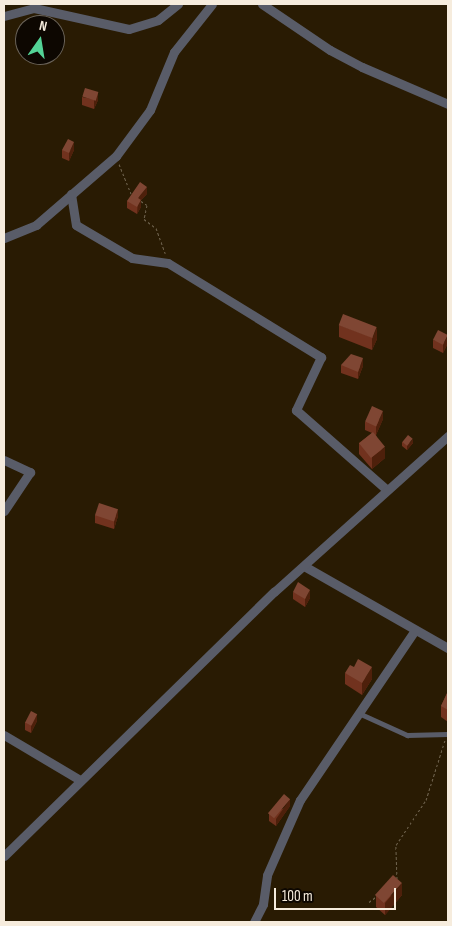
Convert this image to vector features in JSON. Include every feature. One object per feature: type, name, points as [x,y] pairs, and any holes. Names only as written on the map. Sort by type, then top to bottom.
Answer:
[{"type":"street","points":[[4,16],[34,8],[129,29],[158,20],[178,4]]},
{"type":"street","points":[[4,238],[36,225],[116,156],[150,110],[174,52],[210,4]]},
{"type":"street","points":[[262,4],[354,63],[448,104]]},
{"type":"street","points":[[71,194],[76,225],[132,258],[168,263],[320,357],[296,410],[387,490]]},
{"type":"street","points":[[4,856],[80,780],[304,566],[448,436]]},
{"type":"street","points":[[4,460],[30,472],[4,510]]},
{"type":"street","points":[[304,566],[448,648]]},
{"type":"street","points":[[254,922],[263,904],[266,875],[300,800],[361,714],[415,630]]},
{"type":"street","points":[[4,735],[80,780]]},
{"type":"lane","points":[[361,714],[407,735],[447,734]]},
{"type":"path","points":[[116,156],[128,192],[147,205],[144,219],[156,228],[168,263]]},
{"type":"path","points":[[390,885],[397,879],[396,845],[426,800],[447,734]]},
{"type":"path","points":[[370,902],[383,891]]},
{"type":"building","points":[[85,88],[98,92],[96,101],[82,97]]},
{"type":"building","points":[[68,139],[74,142],[69,153],[62,150]]},
{"type":"building","points":[[140,182],[147,187],[138,198],[141,200],[137,207],[127,201]]},
{"type":"building","points":[[343,314],[377,327],[372,338],[339,325]]},
{"type":"building","points":[[438,330],[448,335],[443,345],[433,340]]},
{"type":"building","points":[[351,354],[363,358],[358,372],[341,365]]},
{"type":"building","points":[[372,406],[383,411],[376,426],[365,422]]},
{"type":"building","points":[[373,432],[385,447],[371,458],[359,443]]},
{"type":"building","points":[[408,435],[413,439],[407,446],[402,442]]},
{"type":"building","points":[[99,503],[118,509],[114,522],[95,515]]},
{"type":"building","points":[[298,582],[310,590],[305,599],[293,592]]},
{"type":"building","points":[[358,659],[372,667],[362,683],[345,673],[350,665],[354,667]]},
{"type":"building","points":[[448,691],[448,710],[441,706]]},
{"type":"building","points":[[31,711],[37,714],[31,726],[25,723]]},
{"type":"building","points":[[284,794],[290,799],[274,818],[268,813]]},
{"type":"building","points":[[393,875],[402,883],[384,903],[375,895]]}]
